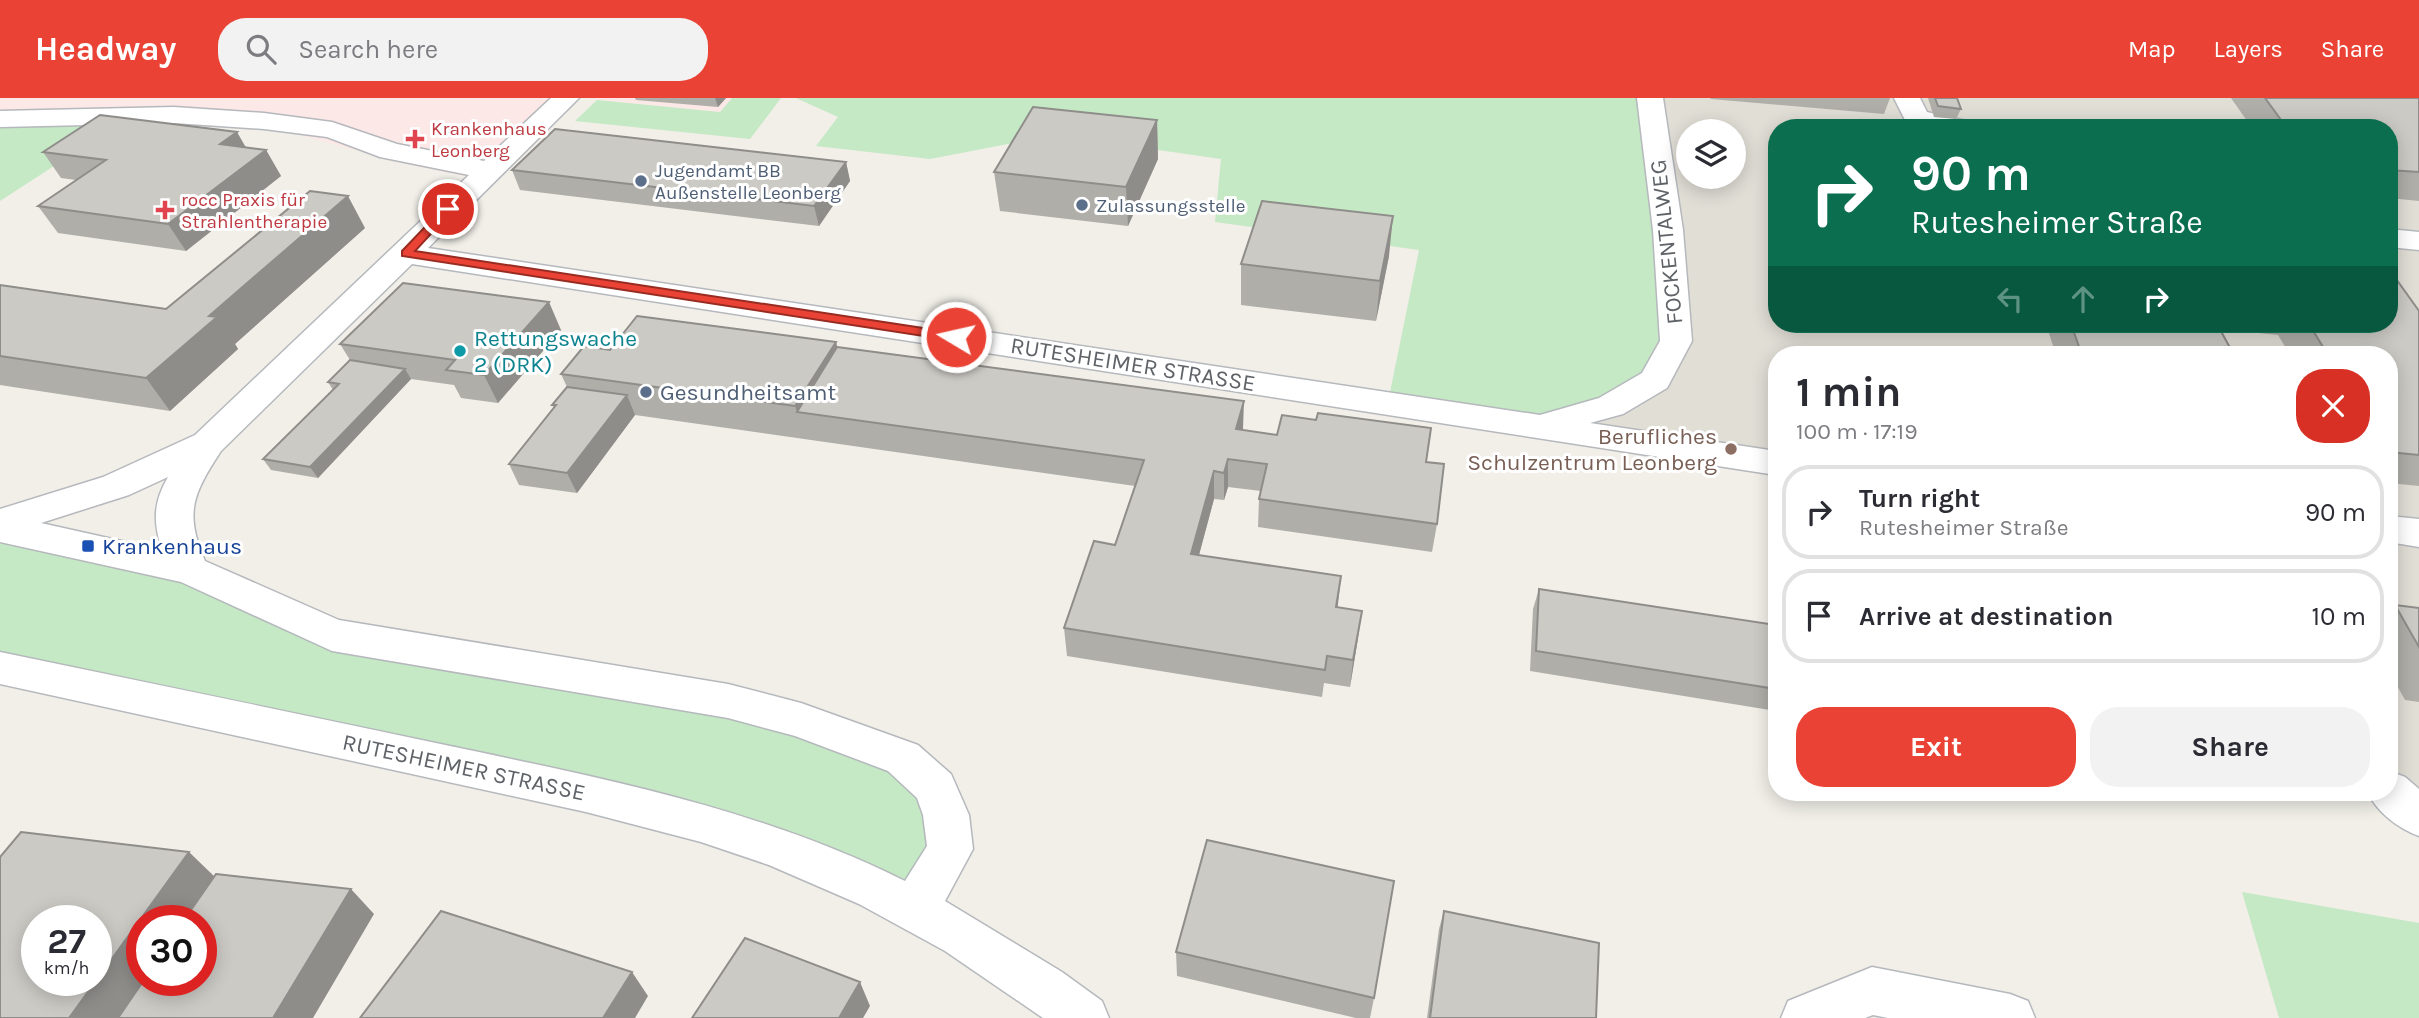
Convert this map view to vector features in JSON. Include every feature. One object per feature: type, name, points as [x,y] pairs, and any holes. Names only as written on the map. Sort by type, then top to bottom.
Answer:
[{"type":"street","points":[[190,570],[174,537],[174,494],[208,443],[566,98]]},
{"type":"street","name":"FOCKENTALWEG","points":[[1538,425],[1611,406],[1655,380],[1676,341],[1668,230],[1650,98]]},
{"type":"street","points":[[1907,98],[1916,118],[1920,119]]},
{"type":"street","points":[[0,119],[174,115],[264,121],[332,130],[390,151],[490,171]]},
{"type":"street","points":[[2398,239],[2419,241]]},
{"type":"street","name":"RUTESHEIMER STRASSE","points":[[406,254],[1768,462]]},
{"type":"street","points":[[0,525],[116,486],[208,443]]},
{"type":"street","points":[[0,525],[190,570],[332,635],[728,701],[801,720],[903,758],[935,787],[946,815],[950,849],[915,907]]},
{"type":"street","points":[[2398,530],[2419,533]]},
{"type":"street","name":"RUTESHEIMER STRASSE","points":[[0,668],[618,802],[737,833],[831,868],[915,907],[1017,969],[1084,1018]]},
{"type":"street","points":[[2398,798],[2419,816]]},
{"type":"street","points":[[1806,1018],[1872,991],[2010,1018]]},
{"type":"shaded area","name":"Krankenhaus Leonberg","points":[[0,98],[555,98],[469,177],[409,165],[297,134],[243,127],[122,122],[0,128]]},
{"type":"shaded area","name":"Krankenhaus Leonberg","points":[[583,98],[732,98],[720,112]]},
{"type":"shaded area","name":"Berufliches Schulzentrum Leonberg","points":[[1650,98],[2419,98],[2419,806],[2398,791],[2398,346],[1768,346],[1768,462],[1538,425]]},
{"type":"green space","points":[[732,98],[781,98],[750,139],[575,121],[597,100],[720,112]]},
{"type":"green space","points":[[796,98],[1650,98],[1673,285],[1655,380],[1538,425],[1388,402],[1419,250],[1215,222],[1221,159],[1054,135],[930,159],[816,146],[838,117]]},
{"type":"green space","points":[[122,122],[0,201],[0,128]]},
{"type":"green space","points":[[0,528],[88,546],[332,635],[728,701],[903,758],[946,815],[915,907],[831,868],[0,668]]},
{"type":"green space","points":[[2242,892],[2419,923],[2419,1018],[2279,1018]]},
{"type":"building","points":[[1935,98],[1957,98],[1961,109],[1938,106]]},
{"type":"building","points":[[2265,98],[2419,98],[2419,172],[2398,171],[2398,119],[2280,119]]},
{"type":"building","points":[[1033,107],[1157,120],[1126,187],[994,172]]},
{"type":"building","points":[[100,115],[237,132],[220,144],[266,150],[168,224],[38,206],[106,160],[43,152]]},
{"type":"building","points":[[555,129],[846,162],[814,206],[512,170]]},
{"type":"building","points":[[310,191],[348,196],[209,316],[217,317],[146,378],[0,356],[0,285],[166,309]]},
{"type":"building","points":[[1262,201],[1393,216],[1380,281],[1241,264]]},
{"type":"building","points":[[2398,282],[2419,311],[2419,455],[2398,453],[2398,346],[2322,346],[2315,333],[2398,333]]},
{"type":"building","points":[[403,283],[549,302],[484,375],[446,370],[455,360],[340,344]]},
{"type":"building","points":[[637,316],[836,342],[795,406],[561,374],[584,346],[610,350]]},
{"type":"building","points":[[2074,333],[2222,333],[2229,346],[2079,346]]},
{"type":"building","points":[[837,347],[1244,401],[1236,429],[1277,435],[1282,415],[1316,420],[1318,413],[1431,428],[1426,462],[1444,464],[1437,524],[1259,499],[1267,464],[1228,459],[1224,473],[1214,471],[1191,554],[1341,576],[1336,607],[1362,611],[1353,660],[1327,656],[1325,670],[1064,628],[1094,541],[1115,545],[1144,460],[797,412]]},
{"type":"building","points":[[350,360],[405,369],[310,467],[263,459],[339,384],[328,382]]},
{"type":"building","points":[[567,387],[627,395],[567,473],[509,464],[556,405],[552,405]]},
{"type":"building","points":[[1539,589],[1768,624],[1768,688],[1536,651]]},
{"type":"building","points":[[2398,605],[2419,608],[2419,647],[2398,610]]},
{"type":"building","points":[[21,832],[189,852],[151,905],[126,905],[126,939],[112,959],[112,905],[21,905],[21,996],[85,996],[69,1018],[0,1018],[0,857]]},
{"type":"building","points":[[1207,840],[1394,881],[1374,998],[1176,952]]},
{"type":"building","points":[[216,874],[351,889],[273,1018],[118,1018],[133,996],[217,996],[217,905],[194,905]]},
{"type":"building","points":[[441,911],[632,972],[603,1018],[360,1018]]},
{"type":"building","points":[[1444,911],[1599,943],[1596,1018],[1430,1018]]},
{"type":"building","points":[[745,938],[860,982],[839,1018],[692,1018]]},
{"type":"place","name":"Krankenhaus Leonberg","points":[[415,139]]},
{"type":"place","name":"Jugendamt BB Außenstelle Leonberg","points":[[641,181]]},
{"type":"place","name":"Zulassungsstelle","points":[[1082,205]]},
{"type":"place","name":"rocc Praxis für Strahlentherapie","points":[[165,210]]},
{"type":"place","name":"Rettungswache 2 (DRK)","points":[[460,351]]},
{"type":"place","name":"Gesundheitsamt","points":[[646,392]]},
{"type":"place","name":"Berufliches Schulzentrum Leonberg","points":[[1731,449]]},
{"type":"place","name":"Krankenhaus","points":[[88,546]]},
{"type":"route","points":[[448,209],[406,254],[956,337]]}]
